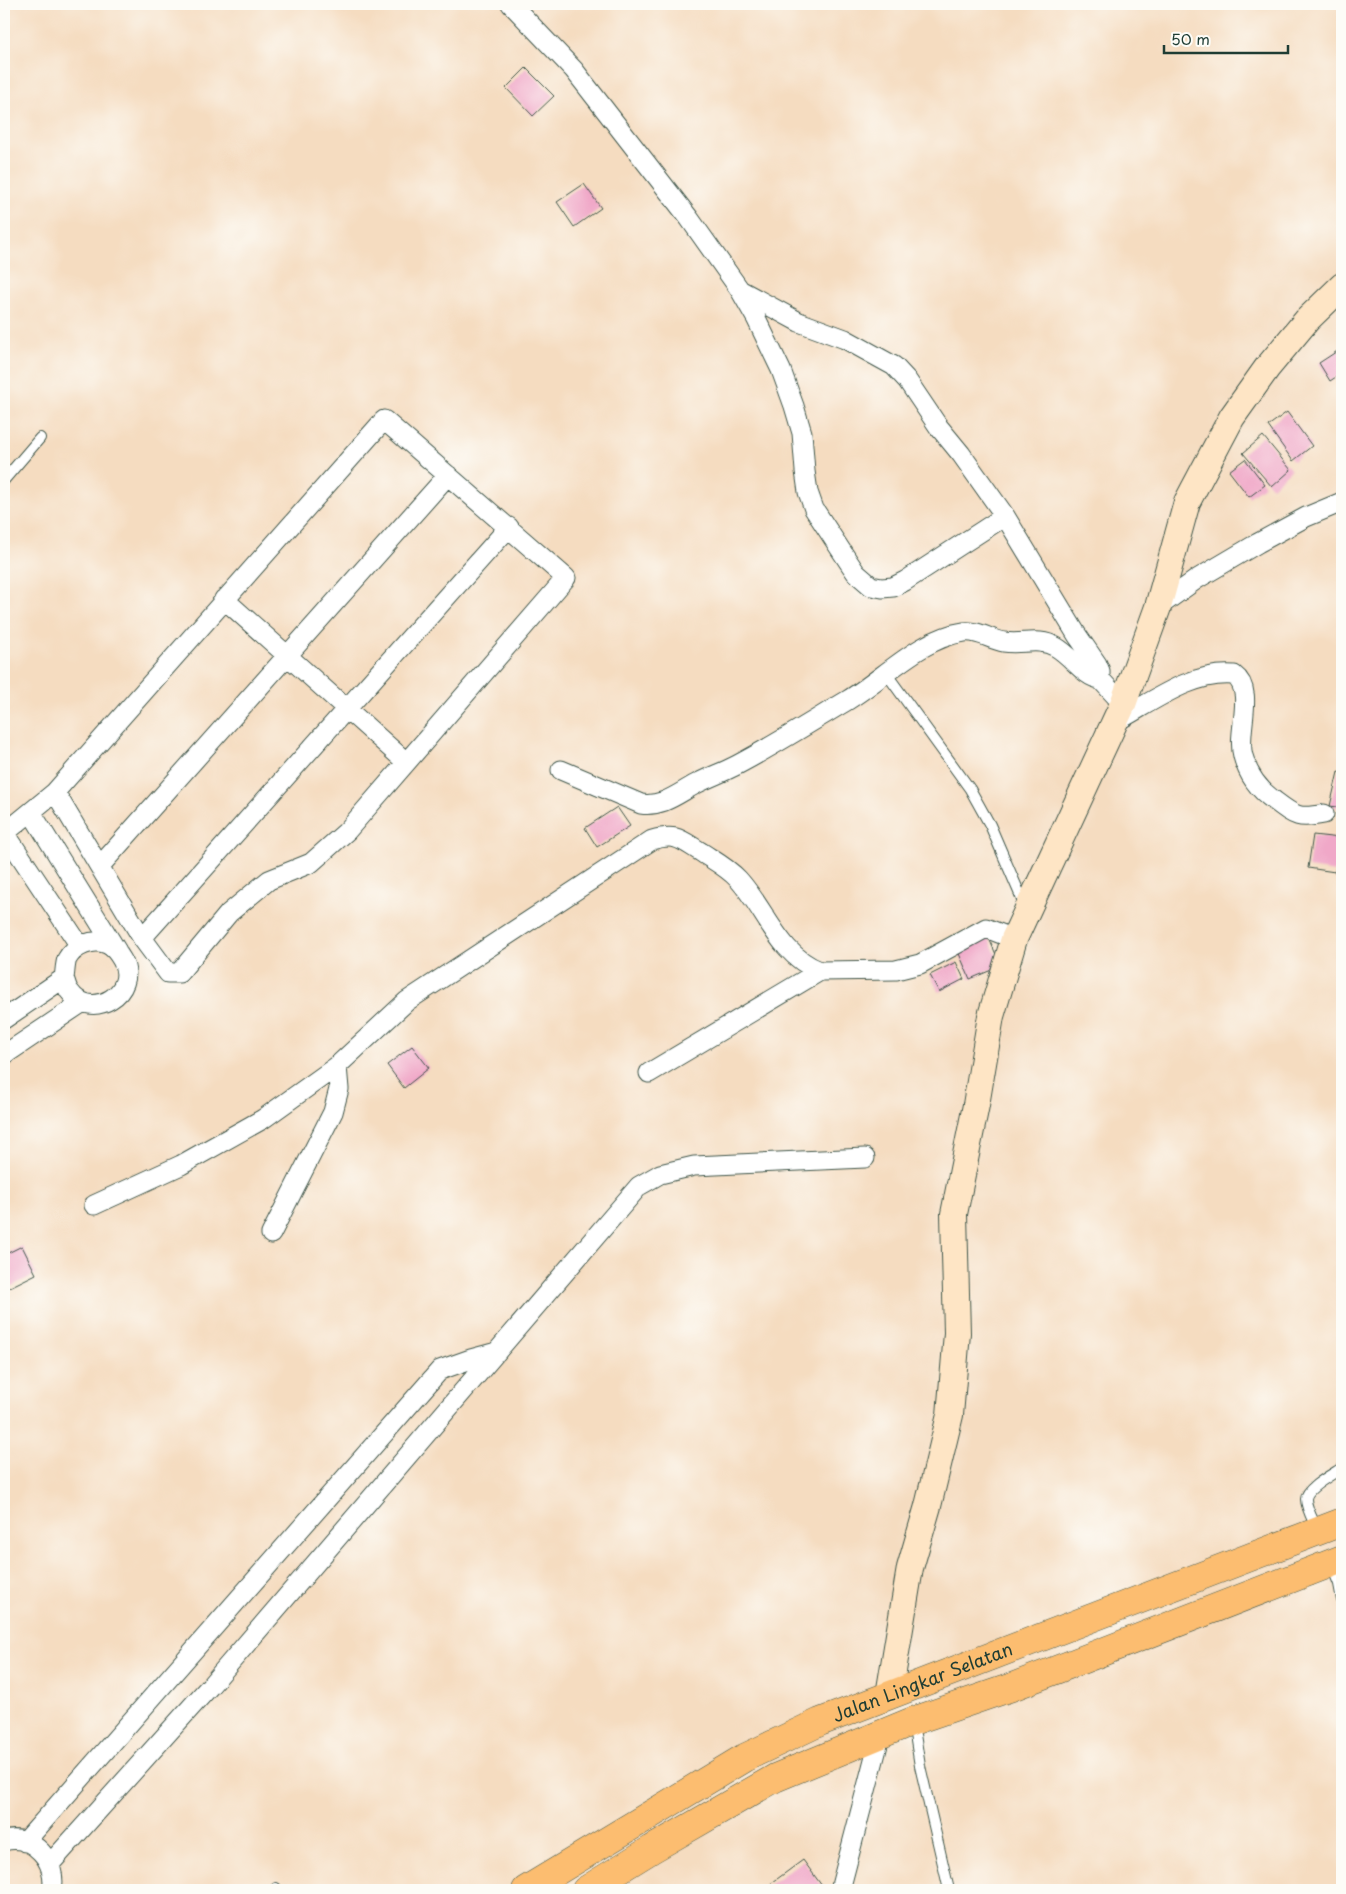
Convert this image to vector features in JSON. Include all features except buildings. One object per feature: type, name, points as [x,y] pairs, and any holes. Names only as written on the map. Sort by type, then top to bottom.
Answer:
[{"type":"highway","name":"Jalan Lingkar Selatan","points":[[526,1890],[744,1758],[820,1722],[1342,1522]]},
{"type":"highway","name":"Jalan Lingkar Selatan","points":[[586,1890],[652,1849],[775,1778],[913,1720],[1012,1687],[1336,1561]]},
{"type":"highway","points":[[1075,1624],[1085,1659]]},
{"type":"street","points":[[511,4],[574,70],[689,218],[740,290],[781,370],[796,412],[804,444],[808,492],[814,509],[848,561],[863,580],[871,586],[882,588],[905,581],[1004,516]]},
{"type":"street","points":[[890,1695],[910,1568],[928,1506],[950,1415],[957,1333],[954,1214],[976,1105],[991,1016],[1014,939],[1119,713],[1158,607],[1187,502],[1232,417],[1267,368],[1307,320],[1342,286]]},
{"type":"street","points":[[740,290],[799,322],[845,339],[894,366],[907,380],[1004,516],[1076,635],[1097,664],[1100,679],[1119,713]]},
{"type":"street","points":[[55,792],[142,938],[168,973],[178,973],[229,914],[269,880],[311,863],[347,831],[566,578],[384,420],[55,792],[5,832],[80,946]]},
{"type":"street","points":[[100,866],[448,475]]},
{"type":"street","points":[[1158,607],[1197,579],[1258,543],[1306,517],[1342,502]]},
{"type":"street","points":[[142,938],[509,527]]},
{"type":"street","points":[[224,599],[406,762]]},
{"type":"street","points":[[561,770],[641,804],[653,805],[730,769],[774,744],[850,699],[942,637],[966,631],[982,634],[1004,642],[1038,640],[1054,645],[1068,655],[1087,675],[1100,679]]},
{"type":"street","points":[[1119,713],[1181,685],[1204,678],[1234,675],[1244,687],[1245,702],[1241,732],[1242,754],[1248,770],[1259,788],[1296,815],[1305,818],[1324,814]]},
{"type":"street","points":[[31,812],[117,951],[126,966],[125,983],[115,998],[100,1005],[82,1002],[70,993],[64,978],[67,960],[80,946],[93,942],[106,944],[117,951]]},
{"type":"street","points":[[94,1205],[181,1165],[255,1123],[337,1066],[407,1001],[652,840],[667,836],[680,839],[737,877],[781,940],[797,958],[820,971],[896,970],[920,964],[986,928],[1014,939]]},
{"type":"street","points":[[649,1073],[820,971]]},
{"type":"street","points":[[4,1019],[64,978]]},
{"type":"street","points":[[4,1055],[82,1002]]},
{"type":"street","points":[[272,1234],[333,1112],[338,1088],[337,1066]]},
{"type":"street","points":[[50,1864],[211,1685],[633,1192],[648,1179],[660,1174],[694,1166],[865,1158]]},
{"type":"street","points":[[52,1890],[54,1881],[50,1864],[40,1850],[11,1838],[440,1370],[497,1352]]},
{"type":"street","points":[[840,1890],[880,1733]]},
{"type":"lane","points":[[4,480],[40,438]]},
{"type":"lane","points":[[886,673],[970,789],[990,825],[1028,911]]},
{"type":"lane","points":[[1317,1531],[1306,1496],[1312,1488],[1342,1468]]},
{"type":"lane","points":[[1336,1561],[1342,1600]]},
{"type":"lane","points":[[913,1720],[920,1766],[949,1890]]}]
